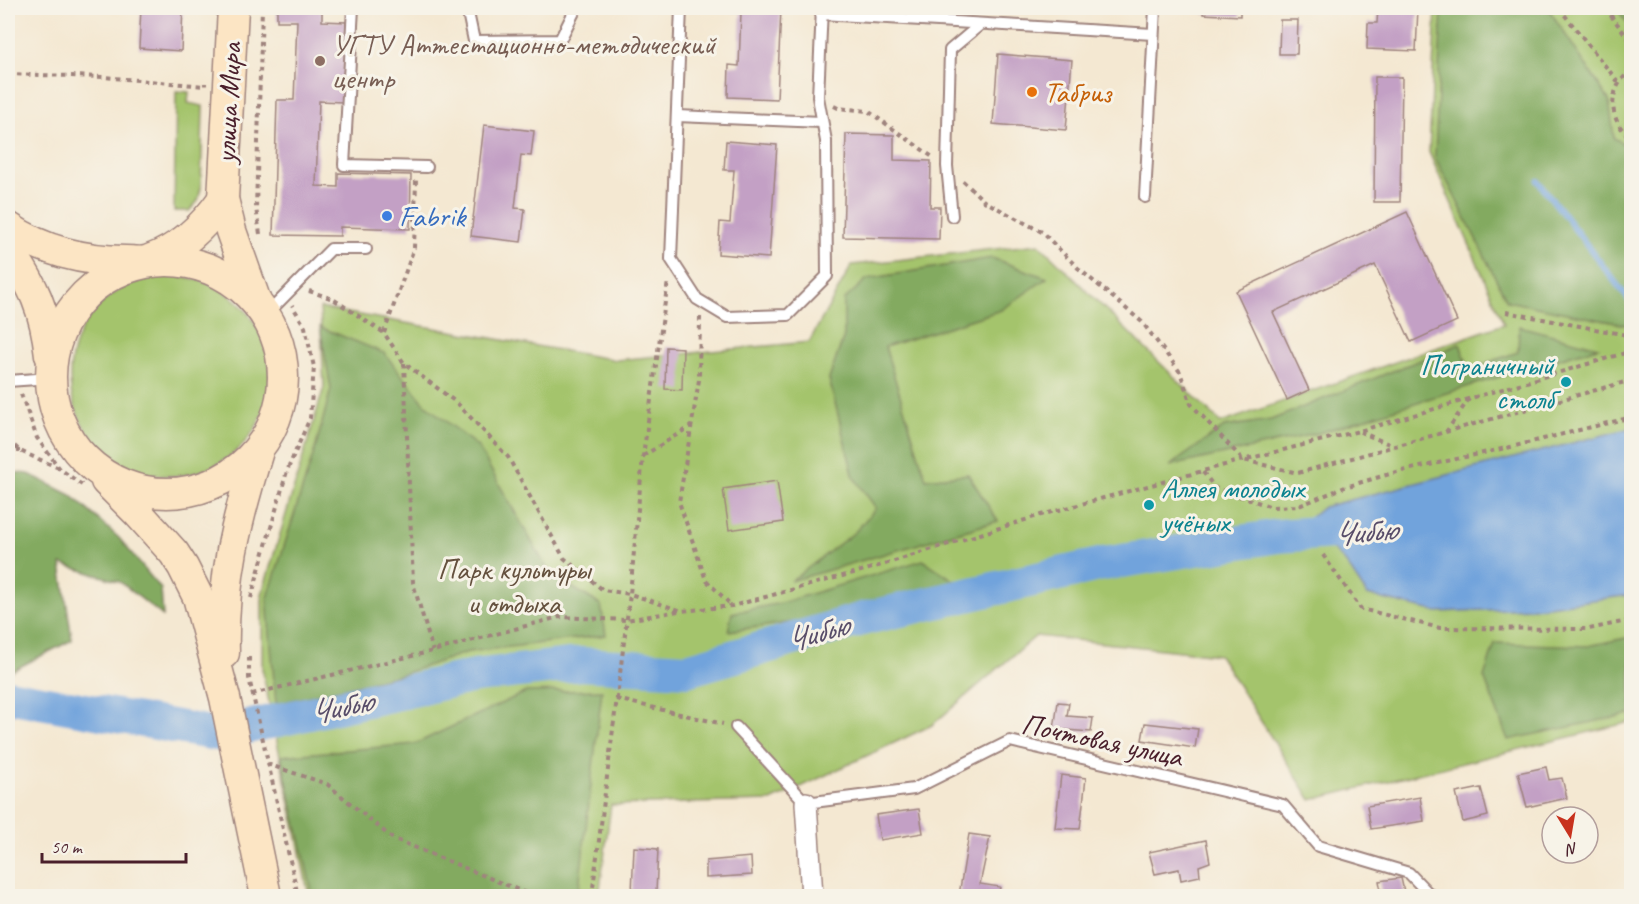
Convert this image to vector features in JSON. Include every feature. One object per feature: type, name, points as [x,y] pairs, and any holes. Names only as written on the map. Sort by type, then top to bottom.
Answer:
[{"type":"main road","name":"улица Мира","points":[[232,8],[223,199],[231,231],[260,308],[277,336],[284,376],[277,416],[258,451]]},
{"type":"main road","name":"улица Мира","points":[[147,261],[169,251],[189,237],[208,220],[223,199]]},
{"type":"main road","points":[[8,227],[53,249],[99,261],[187,261],[225,275],[260,308]]},
{"type":"main road","points":[[8,248],[29,279],[44,319],[51,370],[51,398],[73,465],[156,533],[183,567],[198,597],[238,696]]},
{"type":"main road","points":[[51,370],[61,326],[82,296],[112,273],[147,261]]},
{"type":"main road","points":[[73,465],[117,483],[152,493],[189,492],[227,477],[258,451]]},
{"type":"main road","points":[[258,451],[238,513],[227,574],[223,637],[238,696],[239,773],[266,897]]},
{"type":"street","points":[[806,802],[812,897]]},
{"type":"lane","points":[[353,8],[344,165],[422,167]]},
{"type":"lane","points":[[467,8],[474,41],[485,41],[560,40],[576,8]]},
{"type":"lane","points":[[681,8],[670,259],[697,299],[727,318],[788,315],[827,276],[826,141],[818,97],[821,11],[981,24],[1154,34]]},
{"type":"lane","points":[[1145,197],[1155,8]]},
{"type":"lane","points":[[952,216],[947,166],[950,50],[981,24]]},
{"type":"lane","points":[[676,116],[822,122]]},
{"type":"lane","points":[[260,308],[290,290],[331,249],[366,249]]},
{"type":"lane","points":[[8,381],[51,370]]},
{"type":"lane","points":[[736,728],[806,802]]},
{"type":"lane","name":"Почтовая улица","points":[[806,802],[914,789],[1010,741],[1282,805],[1318,846],[1409,873],[1431,897]]},
{"type":"path","points":[[260,236],[256,208],[262,8]]},
{"type":"path","points":[[1559,8],[1619,83]]},
{"type":"path","points":[[1605,8],[1632,43]]},
{"type":"path","points":[[1632,70],[1619,83],[1613,96],[1613,110],[1617,123],[1625,134],[1632,138]]},
{"type":"path","points":[[8,74],[103,77],[205,86],[206,75]]},
{"type":"path","points":[[818,97],[838,108],[868,111],[947,166],[984,201],[1042,232],[1078,268],[1142,322],[1180,372],[1191,404],[1244,460],[1298,473],[1632,380]]},
{"type":"path","points":[[384,333],[414,248],[422,167]]},
{"type":"path","points":[[592,897],[630,594],[643,456],[670,259]]},
{"type":"path","points":[[290,290],[333,299],[384,333],[404,363],[458,403],[508,457],[564,558],[603,590],[630,594],[682,611]]},
{"type":"path","points":[[251,600],[287,471],[310,418],[314,367],[305,327],[290,290]]},
{"type":"path","points":[[697,299],[700,318],[699,380],[679,502],[706,580],[732,606]]},
{"type":"path","points":[[1506,312],[1632,336]]},
{"type":"path","points":[[238,696],[433,651],[559,617],[626,620],[732,606],[872,568],[1041,515],[1359,431],[1632,351]]},
{"type":"path","points":[[404,363],[413,583],[433,651]]},
{"type":"path","points":[[1446,432],[1469,399]]},
{"type":"path","points":[[1203,472],[1215,488],[1272,507],[1299,506],[1345,487],[1393,473],[1632,417]]},
{"type":"path","points":[[643,456],[692,426]]},
{"type":"path","points":[[1359,431],[1396,446]]},
{"type":"path","points":[[8,440],[20,451]]},
{"type":"path","points":[[8,451],[20,451],[73,465]]},
{"type":"path","points":[[1323,555],[1361,609],[1440,628],[1589,629],[1632,620]]},
{"type":"path","points":[[238,696],[249,678],[249,656]]},
{"type":"path","points":[[238,696],[267,764],[298,897]]},
{"type":"path","points":[[616,699],[736,728]]},
{"type":"path","points":[[267,764],[327,784],[392,838],[533,897]]},
{"type":"green space","name":"Парк культуры и отдыха","points":[[1436,8],[1631,8],[1631,722],[1311,800],[1219,655],[1036,636],[932,725],[771,801],[611,805],[599,896],[309,896],[262,669],[262,594],[324,387],[320,308],[616,360],[809,342],[852,265],[1039,244],[1221,423],[1504,324],[1429,152]]},
{"type":"green space","points":[[1442,8],[1548,8],[1609,100],[1614,138],[1631,148],[1631,326],[1507,301],[1435,157]]},
{"type":"green space","points":[[1617,8],[1631,8],[1631,26],[1623,18]]},
{"type":"green space","points":[[176,91],[189,92],[188,103],[203,106],[201,188],[198,201],[189,211],[174,211]]},
{"type":"green space","points":[[992,258],[1047,278],[1001,310],[885,347],[926,479],[968,474],[998,521],[791,581],[855,532],[876,508],[854,478],[829,379],[844,336],[844,300],[867,279]]},
{"type":"green space","points":[[160,276],[180,276],[217,287],[234,298],[248,312],[263,338],[270,366],[266,405],[259,423],[248,440],[234,454],[217,465],[199,472],[180,476],[160,476],[123,465],[106,454],[92,440],[81,423],[74,405],[70,386],[70,366],[81,329],[92,312],[106,298],[123,287],[141,280]]},
{"type":"green space","points":[[1519,326],[1598,347],[1319,433],[1170,466],[1224,427],[1271,420],[1460,344],[1469,369],[1518,352]]},
{"type":"green space","points":[[320,327],[384,353],[426,405],[478,447],[550,574],[601,605],[606,635],[468,652],[400,675],[276,704],[267,600],[316,446],[331,389]]},
{"type":"green space","points":[[8,472],[29,474],[71,495],[119,538],[161,589],[163,616],[120,582],[61,564],[72,640],[8,673]]},
{"type":"green space","points":[[923,560],[958,583],[840,616],[728,631],[732,613],[781,603]]},
{"type":"green space","points":[[1631,637],[1631,714],[1508,740],[1484,677],[1495,643],[1588,646]]},
{"type":"green space","points":[[602,690],[578,896],[313,896],[281,756],[415,744],[526,692]]},
{"type":"water","points":[[1631,428],[1631,595],[1533,608],[1437,612],[1367,595],[1346,563],[1329,545],[1318,546],[1309,519],[1323,507]]},
{"type":"building","points":[[141,8],[183,8],[181,51],[139,48]]},
{"type":"building","points":[[277,8],[322,8],[322,21],[346,22],[343,102],[319,101],[316,186],[338,187],[338,173],[411,175],[410,229],[340,227],[340,236],[273,235],[277,100],[294,100],[297,21],[277,21]]},
{"type":"building","points":[[732,8],[781,8],[777,99],[728,97],[729,65],[739,66],[741,12],[731,12]]},
{"type":"building","points":[[1123,8],[1123,11],[1085,9]]},
{"type":"building","points":[[1203,8],[1240,8],[1240,16],[1203,14]]},
{"type":"building","points":[[1378,8],[1418,8],[1416,51],[1367,49],[1368,23],[1377,23]]},
{"type":"building","points":[[1280,20],[1298,20],[1297,54],[1279,54]]},
{"type":"building","name":"Табриз","points":[[998,54],[1072,60],[1066,130],[993,124]]},
{"type":"building","points":[[1375,77],[1402,77],[1400,202],[1374,202]]},
{"type":"building","points":[[484,125],[534,131],[531,156],[521,155],[515,208],[525,209],[521,242],[471,236]]},
{"type":"building","points":[[846,134],[894,135],[894,160],[931,161],[930,207],[940,207],[939,239],[843,237]]},
{"type":"building","points":[[726,141],[777,145],[769,258],[718,254],[720,222],[730,223],[734,170],[724,170]]},
{"type":"building","points":[[1407,212],[1457,321],[1411,342],[1375,265],[1273,312],[1309,390],[1287,400],[1236,291]]},
{"type":"building","points":[[666,347],[683,348],[682,390],[665,389]]},
{"type":"building","points":[[777,481],[783,522],[729,530],[723,489]]},
{"type":"building","points":[[1058,702],[1069,703],[1067,716],[1093,718],[1091,732],[1054,729]]},
{"type":"building","points":[[1145,723],[1198,729],[1195,748],[1142,740]]},
{"type":"building","points":[[1546,767],[1549,780],[1562,778],[1567,798],[1527,807],[1518,773]]},
{"type":"building","points":[[1061,775],[1086,778],[1080,829],[1055,828]]},
{"type":"building","points":[[1481,788],[1488,816],[1463,822],[1456,793]]},
{"type":"building","points":[[1420,797],[1424,821],[1371,829],[1367,806]]},
{"type":"building","points":[[919,809],[923,833],[880,840],[876,815]]},
{"type":"building","points":[[969,834],[990,837],[980,884],[1000,887],[998,896],[959,895]]},
{"type":"building","points":[[1206,840],[1210,862],[1199,866],[1200,876],[1181,880],[1179,869],[1155,874],[1149,852]]},
{"type":"building","points":[[634,847],[658,849],[656,893],[632,892]]},
{"type":"building","points":[[751,857],[752,875],[706,878],[706,861]]},
{"type":"building","points":[[1401,878],[1405,896],[1382,896],[1379,881]]},
{"type":"waterway","points":[[1538,181],[1632,304]]},
{"type":"waterway","name":"Чибью","points":[[8,696],[216,734],[475,676],[580,664],[687,670],[866,618],[1103,564],[1278,536],[1360,530]]},
{"type":"place","name":"УГТУ Аттестационно-методический центр","points":[[320,61]]},
{"type":"place","name":"Табриз","points":[[1032,92]]},
{"type":"place","name":"Fabrik","points":[[387,216]]},
{"type":"place","name":"Пограничный столб","points":[[1566,382]]},
{"type":"place","name":"Аллея молодых учёных","points":[[1149,505]]}]
